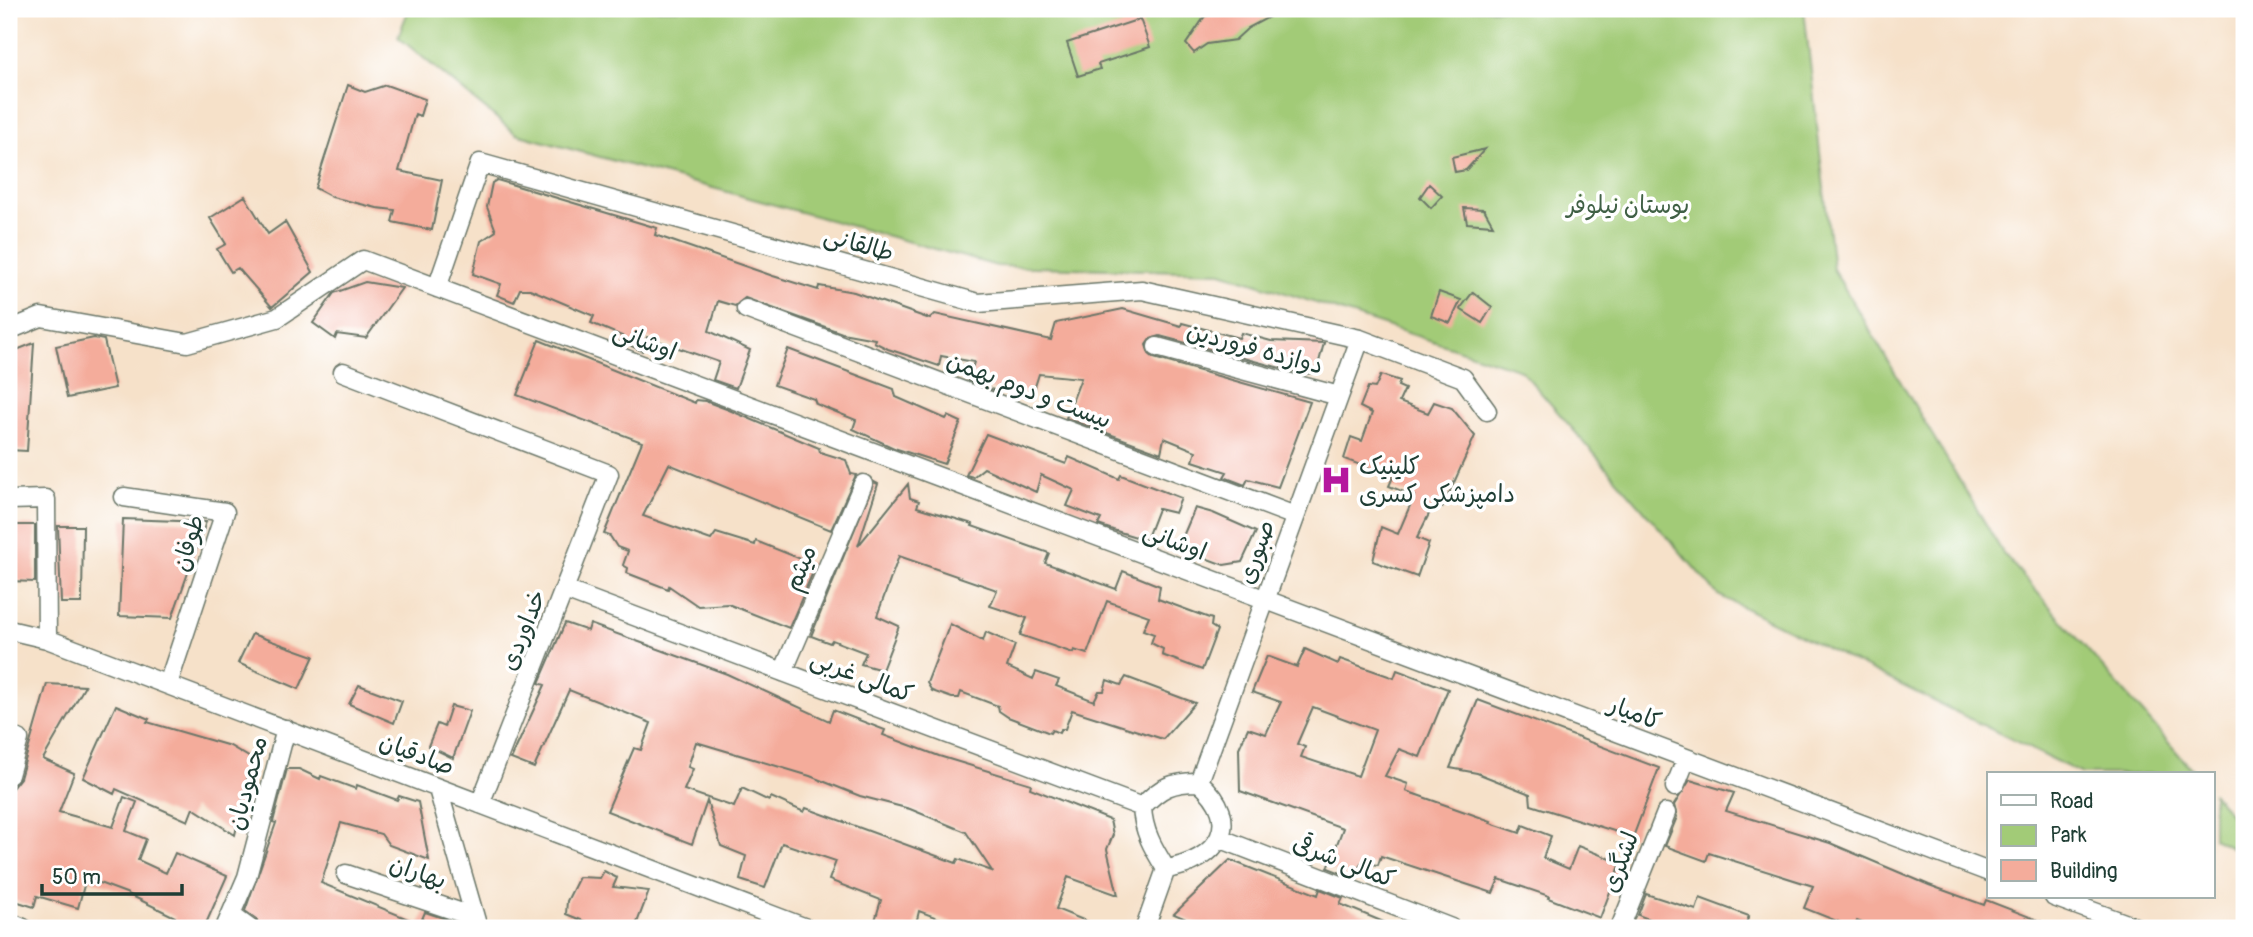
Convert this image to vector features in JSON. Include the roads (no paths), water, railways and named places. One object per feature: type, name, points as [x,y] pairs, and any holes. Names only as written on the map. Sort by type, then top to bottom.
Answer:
[{"type":"street","name":"طالقانی","points":[[437,288],[480,163],[978,303],[1142,290],[1360,338]]},
{"type":"street","name":"اوشانی","points":[[9,330],[41,317],[187,343],[277,318],[363,260],[1264,601]]},
{"type":"street","name":"بیست و دوم بهمن","points":[[746,309],[1295,516]]},
{"type":"street","name":"صبوری","points":[[1199,782],[1360,338]]},
{"type":"street","points":[[1360,338],[1464,378],[1487,411]]},
{"type":"street","name":"دوازده فروردین","points":[[1157,347],[1339,396]]},
{"type":"street","name":"خداوردی","points":[[343,372],[609,474],[480,804]]},
{"type":"street","name":"میثم","points":[[783,672],[863,484]]},
{"type":"street","name":"طوفان","points":[[124,497],[225,512],[168,684]]},
{"type":"street","points":[[9,500],[46,499],[47,639]]},
{"type":"street","name":"کمالی غربی","points":[[565,590],[1142,807]]},
{"type":"street","name":"کامیار","points":[[1264,601],[1987,871]]},
{"type":"street","name":"صادقیان","points":[[9,630],[47,639],[168,684],[806,928]]},
{"type":"street","name":"محمودیان","points":[[228,922],[247,877],[286,729]]},
{"type":"street","points":[[9,775],[19,739]]},
{"type":"street","points":[[1675,788],[1686,759]]},
{"type":"street","points":[[1199,782],[1214,794],[1220,809],[1219,838],[1202,859],[1166,869],[1148,839],[1143,825],[1142,807],[1156,791],[1170,783],[1199,782]]},
{"type":"street","points":[[438,789],[476,923]]},
{"type":"street","name":"لشگری","points":[[1620,928],[1665,813]]},
{"type":"street","name":"کمالی شرقی","points":[[1219,838],[1451,928]]},
{"type":"street","points":[[1144,928],[1166,869]]},
{"type":"street","name":"بهاران","points":[[346,874],[476,923]]},
{"type":"street","points":[[2057,898],[2138,928]]},
{"type":"street","points":[[9,922],[23,928]]},
{"type":"street","points":[[228,922],[249,928]]},
{"type":"place","name":"کلینیک دامپزشکی کسری","points":[[1336,480]]},
{"type":"park label","name":"بوستان نیلوفر","points":[[1628,205]]}]
